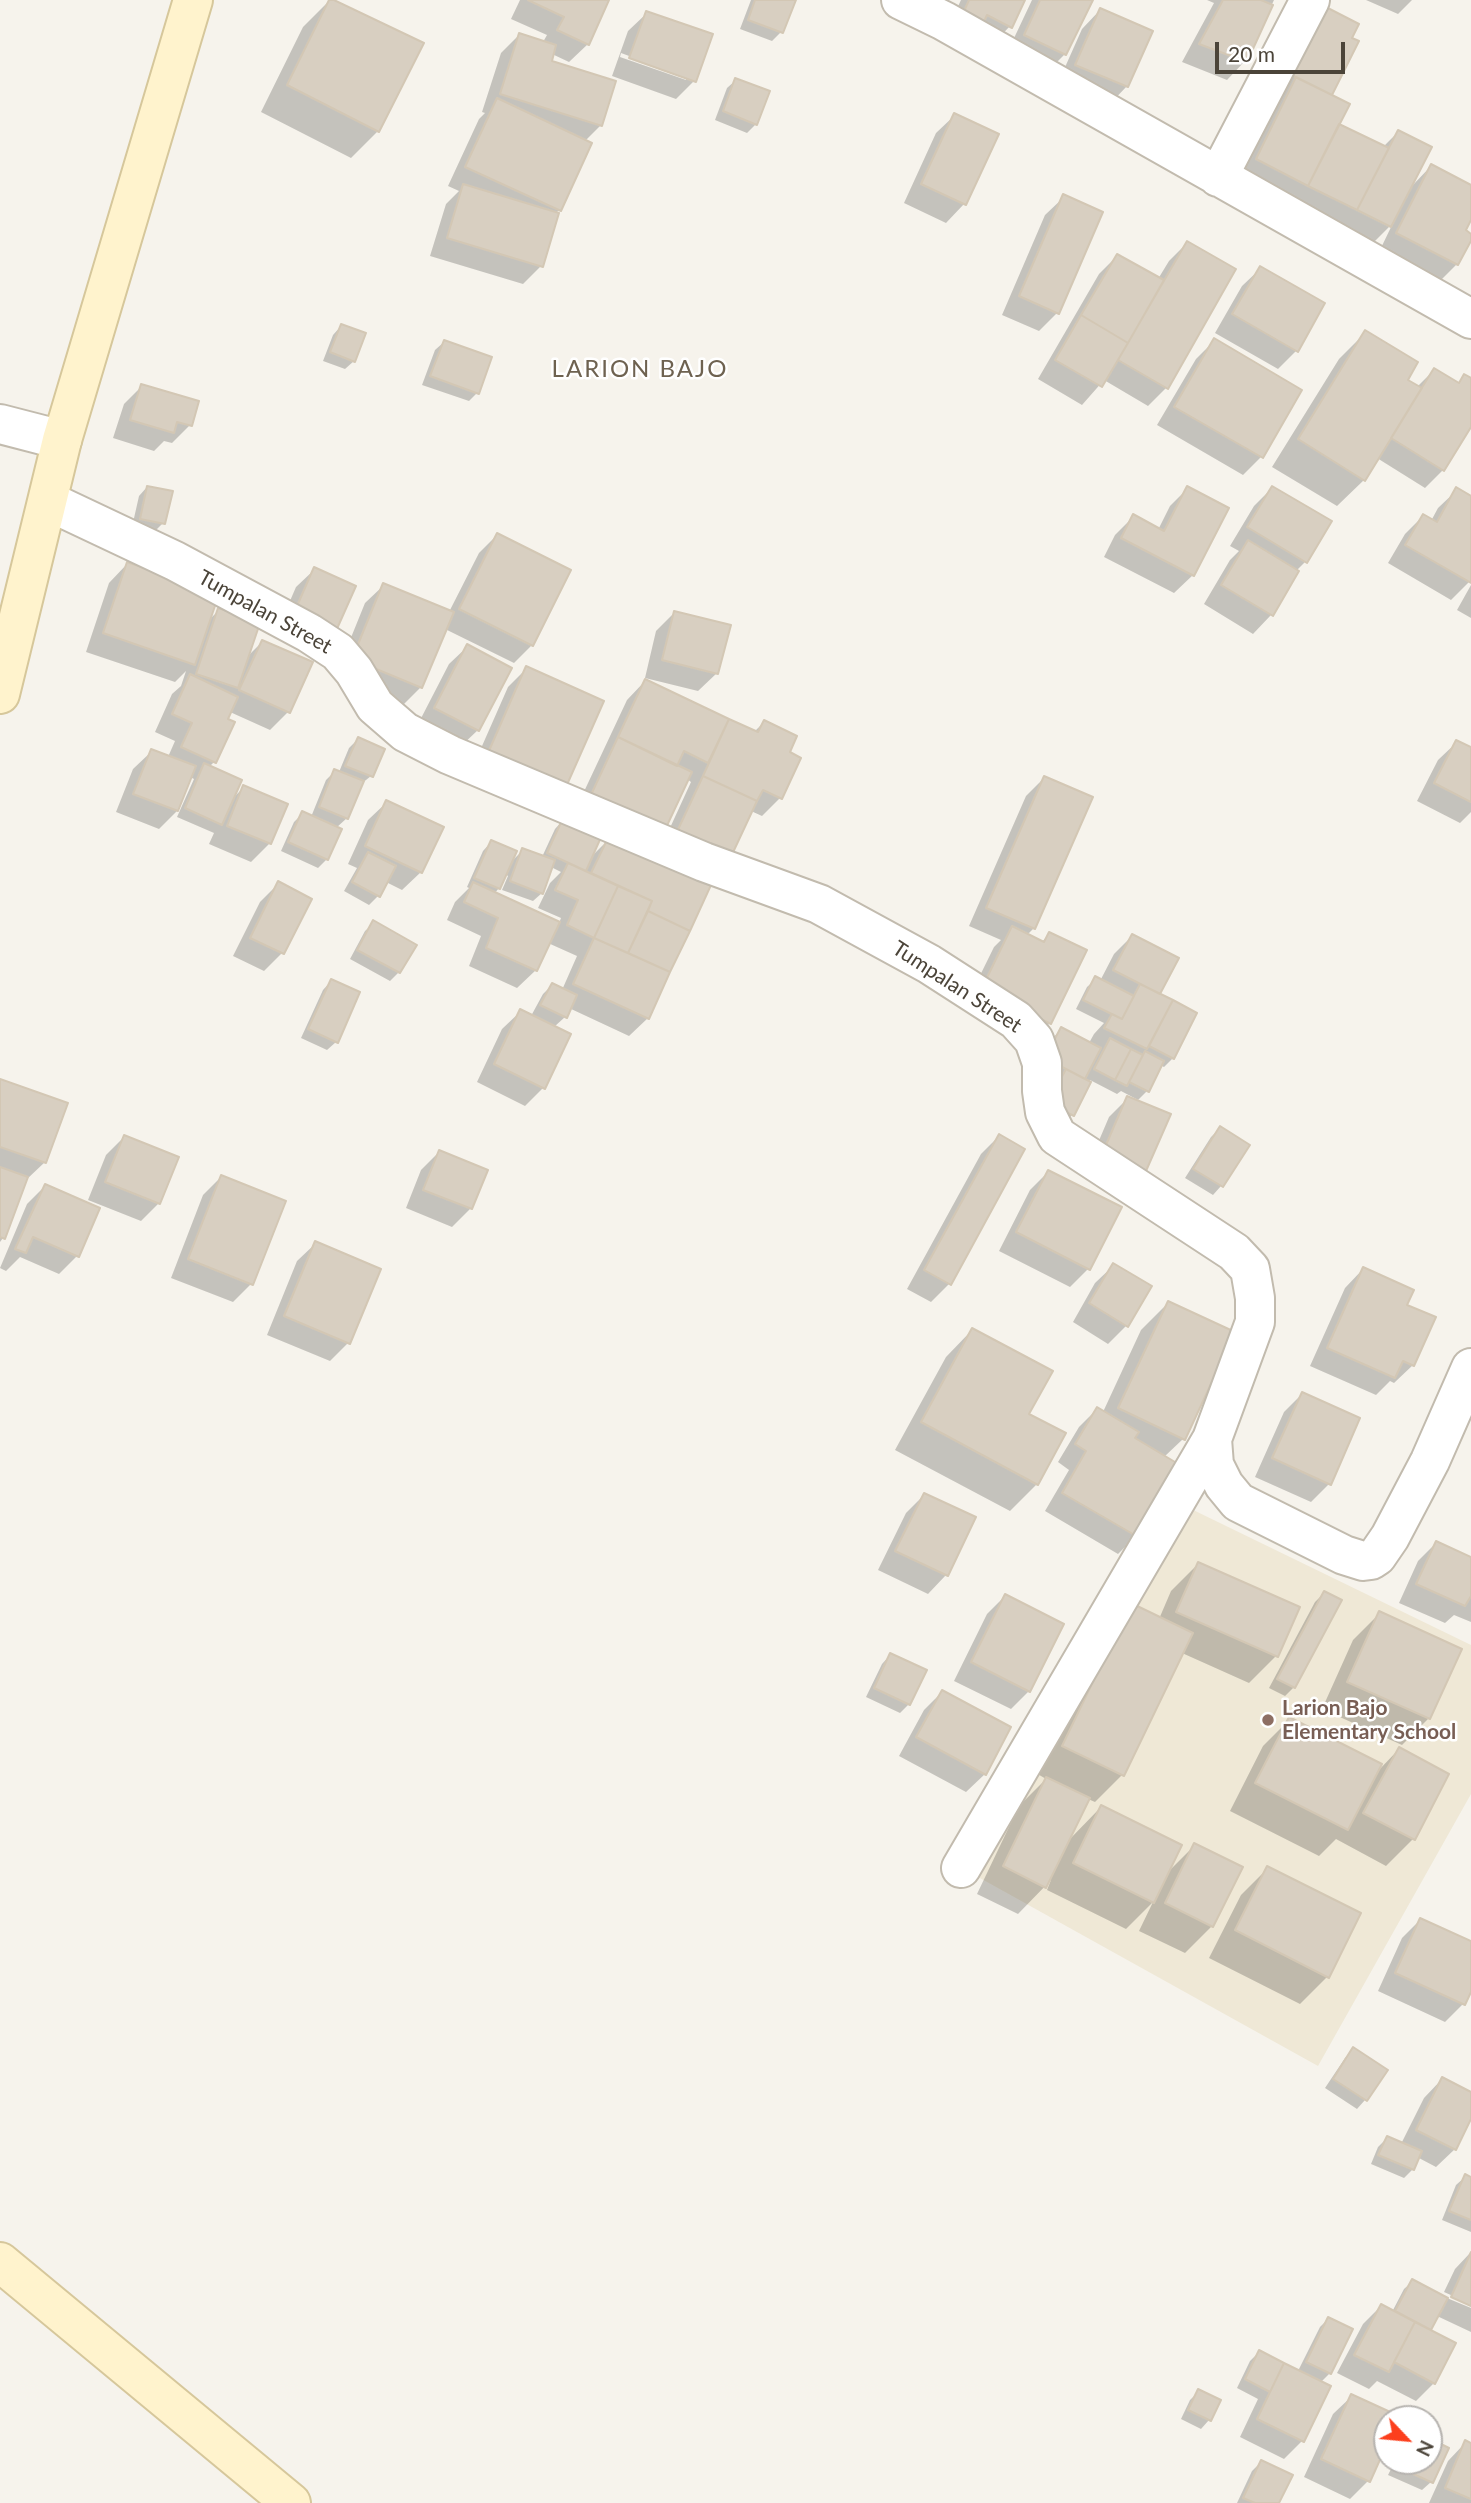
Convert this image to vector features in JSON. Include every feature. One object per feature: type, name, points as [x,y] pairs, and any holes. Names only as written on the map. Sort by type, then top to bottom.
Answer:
[{"type":"street","points":[[0,694],[62,440],[193,0]]},
{"type":"street","points":[[901,0],[944,20],[1471,320]]},
{"type":"street","points":[[1218,177],[1310,0]]},
{"type":"street","points":[[0,424],[62,440]]},
{"type":"street","name":"Tumpalan Street","points":[[48,501],[175,561],[309,633],[338,652],[354,671],[375,706],[405,732],[450,755],[704,862],[819,904],[929,964],[1016,1020],[1034,1040],[1042,1063],[1045,1112],[1057,1136],[1234,1252],[1250,1269],[1255,1298],[1255,1322],[1212,1438],[1214,1465],[1223,1485],[1238,1502],[1344,1555],[1363,1561],[1371,1560],[1390,1537],[1408,1505],[1471,1368]]},
{"type":"street","points":[[961,1868],[1212,1438]]},
{"type":"street","points":[[0,2262],[291,2503]]},
{"type":"shaded area","name":"Larion Bajo Elementary School","points":[[1185,1506],[1471,1645],[1471,1794],[1318,2066],[978,1877]]},
{"type":"building","points":[[329,0],[424,43],[379,132],[287,85]]},
{"type":"building","points":[[528,0],[609,0],[589,45],[557,30],[564,17]]},
{"type":"building","points":[[755,0],[796,0],[783,33],[748,20]]},
{"type":"building","points":[[969,0],[1025,0],[1012,28],[987,15],[981,28],[961,18]]},
{"type":"building","points":[[1040,0],[1093,0],[1066,55],[1024,35]]},
{"type":"building","points":[[1223,0],[1261,0],[1273,5],[1247,62],[1199,44]]},
{"type":"building","points":[[1320,4],[1359,24],[1352,38],[1359,41],[1332,95],[1285,72]]},
{"type":"building","points":[[1100,8],[1153,31],[1128,87],[1075,65]]},
{"type":"building","points":[[646,11],[713,34],[696,82],[629,58]]},
{"type":"building","points":[[519,33],[556,45],[552,61],[616,81],[602,126],[500,94]]},
{"type":"building","points":[[1296,77],[1350,104],[1308,186],[1256,159]]},
{"type":"building","points":[[735,78],[770,91],[757,125],[723,111]]},
{"type":"building","points":[[497,98],[592,143],[561,211],[465,167]]},
{"type":"building","points":[[954,113],[999,134],[966,205],[921,184]]},
{"type":"building","points":[[1339,124],[1389,148],[1357,210],[1308,186]]},
{"type":"building","points":[[1398,130],[1432,147],[1391,227],[1357,210]]},
{"type":"building","points":[[1431,164],[1471,185],[1471,220],[1466,230],[1471,234],[1471,241],[1458,265],[1396,233]]},
{"type":"building","points":[[463,184],[559,213],[543,267],[447,238]]},
{"type":"building","points":[[1063,194],[1103,212],[1059,314],[1019,296]]},
{"type":"building","points":[[1187,241],[1236,269],[1168,389],[1118,360]]},
{"type":"building","points":[[1117,254],[1164,280],[1128,343],[1081,315]]},
{"type":"building","points":[[1260,266],[1325,303],[1298,352],[1232,314]]},
{"type":"building","points":[[1081,315],[1128,343],[1102,387],[1055,360]]},
{"type":"building","points":[[341,324],[366,333],[355,362],[330,352]]},
{"type":"building","points":[[1365,330],[1418,362],[1408,380],[1422,388],[1365,481],[1298,439]]},
{"type":"building","points":[[1214,338],[1302,390],[1263,458],[1174,407]]},
{"type":"building","points":[[444,340],[492,357],[479,394],[430,376]]},
{"type":"building","points":[[1434,368],[1459,383],[1464,374],[1471,378],[1471,427],[1444,471],[1391,438]]},
{"type":"building","points":[[141,384],[199,401],[192,426],[177,422],[174,433],[130,420]]},
{"type":"building","points":[[147,486],[173,491],[165,524],[140,519]]},
{"type":"building","points":[[1187,486],[1229,508],[1194,576],[1121,538],[1133,514],[1164,531]]},
{"type":"building","points":[[1272,486],[1332,521],[1307,563],[1247,527]]},
{"type":"building","points":[[1456,487],[1471,496],[1471,583],[1405,545],[1423,514],[1437,522]]},
{"type":"building","points":[[497,533],[571,570],[533,646],[459,609]]},
{"type":"building","points":[[1248,540],[1299,571],[1273,616],[1221,585]]},
{"type":"building","points":[[127,562],[219,594],[195,665],[103,633]]},
{"type":"building","points":[[314,567],[356,586],[336,631],[294,613]]},
{"type":"building","points":[[383,583],[454,612],[422,688],[352,659]]},
{"type":"building","points":[[231,601],[260,623],[238,688],[196,674],[218,608],[227,611]]},
{"type":"building","points":[[674,611],[731,625],[718,674],[662,660]]},
{"type":"building","points":[[262,640],[313,662],[290,713],[239,690]]},
{"type":"building","points":[[467,644],[512,668],[479,731],[434,708]]},
{"type":"building","points":[[526,666],[604,701],[566,787],[488,753]]},
{"type":"building","points":[[190,674],[238,697],[228,719],[235,722],[216,763],[181,747],[192,723],[172,714]]},
{"type":"building","points":[[645,679],[729,719],[708,763],[684,751],[677,766],[618,737]]},
{"type":"building","points":[[729,719],[758,732],[764,720],[797,736],[790,752],[801,758],[782,799],[763,790],[757,801],[703,776]]},
{"type":"building","points":[[358,737],[385,749],[373,777],[345,766]]},
{"type":"building","points":[[618,737],[692,772],[664,832],[590,797]]},
{"type":"building","points":[[1456,740],[1471,747],[1471,802],[1434,783]]},
{"type":"building","points":[[151,749],[196,766],[178,811],[133,794]]},
{"type":"building","points":[[204,763],[242,780],[222,825],[185,808]]},
{"type":"building","points":[[334,769],[364,781],[348,819],[319,807]]},
{"type":"building","points":[[703,776],[757,801],[729,861],[675,836]]},
{"type":"building","points":[[1044,776],[1093,797],[1035,929],[986,908]]},
{"type":"building","points":[[243,785],[288,804],[271,844],[227,826]]},
{"type":"building","points":[[386,800],[444,827],[422,873],[365,846]]},
{"type":"building","points":[[302,811],[342,829],[328,860],[288,842]]},
{"type":"building","points":[[563,818],[602,835],[586,871],[547,853]]},
{"type":"building","points":[[608,838],[711,885],[690,931],[648,911],[652,901],[591,873]]},
{"type":"building","points":[[491,840],[517,851],[500,889],[474,878]]},
{"type":"building","points":[[522,848],[555,860],[543,894],[510,881]]},
{"type":"building","points":[[368,852],[396,866],[380,897],[352,882]]},
{"type":"building","points":[[568,863],[618,886],[594,938],[567,925],[578,900],[555,890]]},
{"type":"building","points":[[278,881],[312,899],[284,954],[250,938]]},
{"type":"building","points":[[473,882],[560,922],[537,971],[486,948],[498,918],[464,902]]},
{"type":"building","points":[[618,886],[652,901],[628,953],[594,938]]},
{"type":"building","points":[[648,911],[690,931],[670,972],[628,953]]},
{"type":"building","points":[[373,920],[417,945],[400,973],[357,950]]},
{"type":"building","points":[[1012,926],[1044,942],[1049,932],[1087,950],[1051,1024],[981,990]]},
{"type":"building","points":[[1132,934],[1179,958],[1160,994],[1113,970]]},
{"type":"building","points":[[594,938],[670,972],[649,1019],[573,984]]},
{"type":"building","points":[[1095,976],[1134,996],[1122,1019],[1083,1000]]},
{"type":"building","points":[[331,979],[360,992],[338,1043],[308,1029]]},
{"type":"building","points":[[552,983],[577,995],[567,1018],[540,1005]]},
{"type":"building","points":[[1140,984],[1173,1000],[1147,1049],[1104,1028],[1112,1014],[1122,1019]]},
{"type":"building","points":[[1173,1000],[1197,1013],[1174,1059],[1149,1046]]},
{"type":"building","points":[[520,1009],[571,1034],[545,1089],[494,1064]]},
{"type":"building","points":[[1061,1027],[1101,1048],[1085,1079],[1045,1058]]},
{"type":"building","points":[[1110,1038],[1131,1049],[1115,1080],[1094,1069]]},
{"type":"building","points":[[1131,1049],[1143,1055],[1127,1086],[1115,1080]]},
{"type":"building","points":[[1145,1051],[1164,1061],[1149,1092],[1129,1082]]},
{"type":"building","points":[[1066,1069],[1091,1082],[1074,1116],[1048,1103]]},
{"type":"building","points":[[0,1079],[68,1103],[46,1163],[0,1147]]},
{"type":"building","points":[[1127,1096],[1171,1114],[1146,1171],[1103,1152]]},
{"type":"building","points":[[1220,1126],[1250,1145],[1223,1187],[1193,1169]]},
{"type":"building","points":[[999,1134],[1025,1149],[951,1285],[924,1270]]},
{"type":"building","points":[[124,1135],[179,1157],[160,1204],[105,1182]]},
{"type":"building","points":[[439,1150],[488,1170],[472,1209],[423,1190]]},
{"type":"building","points":[[0,1167],[28,1177],[5,1239],[0,1237]]},
{"type":"building","points":[[1048,1170],[1122,1207],[1090,1270],[1016,1232]]},
{"type":"building","points":[[221,1175],[286,1201],[253,1285],[188,1259]]},
{"type":"building","points":[[45,1184],[100,1208],[79,1257],[33,1237],[26,1253],[15,1249]]},
{"type":"building","points":[[315,1241],[381,1269],[350,1344],[284,1316]]},
{"type":"building","points":[[1113,1263],[1152,1286],[1128,1327],[1089,1303]]},
{"type":"building","points":[[1363,1267],[1414,1290],[1407,1305],[1436,1317],[1414,1366],[1403,1361],[1395,1378],[1327,1348]]},
{"type":"building","points":[[1168,1301],[1235,1332],[1185,1440],[1118,1408]]},
{"type":"building","points":[[972,1328],[1053,1371],[1029,1414],[1066,1433],[1038,1485],[921,1422]]},
{"type":"building","points":[[1302,1392],[1360,1418],[1331,1485],[1272,1458]]},
{"type":"building","points":[[1097,1407],[1139,1432],[1135,1438],[1180,1465],[1138,1537],[1062,1493],[1086,1451],[1075,1444]]},
{"type":"building","points":[[924,1493],[976,1517],[948,1576],[895,1551]]},
{"type":"building","points":[[1436,1541],[1471,1557],[1471,1596],[1465,1606],[1416,1584]]},
{"type":"building","points":[[1198,1562],[1300,1607],[1278,1657],[1176,1612]]},
{"type":"building","points":[[1324,1591],[1342,1600],[1295,1688],[1277,1679]]},
{"type":"building","points":[[1005,1594],[1064,1624],[1030,1692],[971,1662]]},
{"type":"building","points":[[1131,1603],[1193,1633],[1124,1776],[1062,1746]]},
{"type":"building","points":[[1379,1611],[1462,1649],[1430,1719],[1347,1682]]},
{"type":"building","points":[[890,1653],[927,1670],[910,1705],[874,1688]]},
{"type":"building","points":[[942,1690],[1011,1727],[986,1775],[916,1737]]},
{"type":"building","points":[[1289,1717],[1382,1764],[1348,1830],[1255,1783]]},
{"type":"building","points":[[1399,1747],[1449,1774],[1415,1840],[1363,1813]]},
{"type":"building","points":[[1046,1777],[1090,1798],[1046,1888],[1003,1866]]},
{"type":"building","points":[[1101,1805],[1182,1845],[1154,1903],[1073,1863]]},
{"type":"building","points":[[1194,1843],[1243,1867],[1213,1927],[1165,1903]]},
{"type":"building","points":[[1267,1866],[1361,1913],[1329,1978],[1235,1930]]},
{"type":"building","points":[[1420,1918],[1471,1941],[1471,1992],[1465,2005],[1395,1973]]},
{"type":"building","points":[[1353,2047],[1388,2070],[1367,2101],[1333,2079]]},
{"type":"building","points":[[1442,2077],[1471,2092],[1471,2119],[1456,2150],[1416,2130]]},
{"type":"building","points":[[1387,2136],[1422,2151],[1414,2170],[1378,2155]]},
{"type":"building","points":[[1465,2174],[1471,2177],[1471,2220],[1449,2211]]},
{"type":"building","points":[[1471,2252],[1471,2306],[1451,2297]]},
{"type":"building","points":[[1412,2279],[1448,2298],[1431,2330],[1395,2311]]},
{"type":"building","points":[[1381,2304],[1415,2322],[1389,2372],[1354,2355]]},
{"type":"building","points":[[1328,2317],[1353,2329],[1331,2374],[1306,2362]]},
{"type":"building","points":[[1415,2322],[1456,2343],[1435,2384],[1394,2362]]},
{"type":"building","points":[[1259,2350],[1284,2363],[1270,2392],[1245,2379]]},
{"type":"building","points":[[1284,2363],[1331,2386],[1304,2442],[1257,2419]]},
{"type":"building","points":[[1198,2389],[1221,2400],[1211,2421],[1188,2410]]},
{"type":"building","points":[[1351,2394],[1375,2405],[1373,2475],[1370,2482],[1321,2459]]},
{"type":"building","points":[[1465,2440],[1471,2443],[1471,2499],[1445,2488]]},
{"type":"building","points":[[1443,2445],[1449,2448],[1443,2461]]},
{"type":"building","points":[[1261,2460],[1293,2475],[1279,2503],[1255,2503],[1243,2498]]},
{"type":"building","points":[[1416,2475],[1437,2475],[1433,2483]]},
{"type":"place","name":"Larion Bajo Elementary School","points":[[1268,1720]]},
{"type":"district","name":"LARION BAJO","points":[[640,369]]}]
